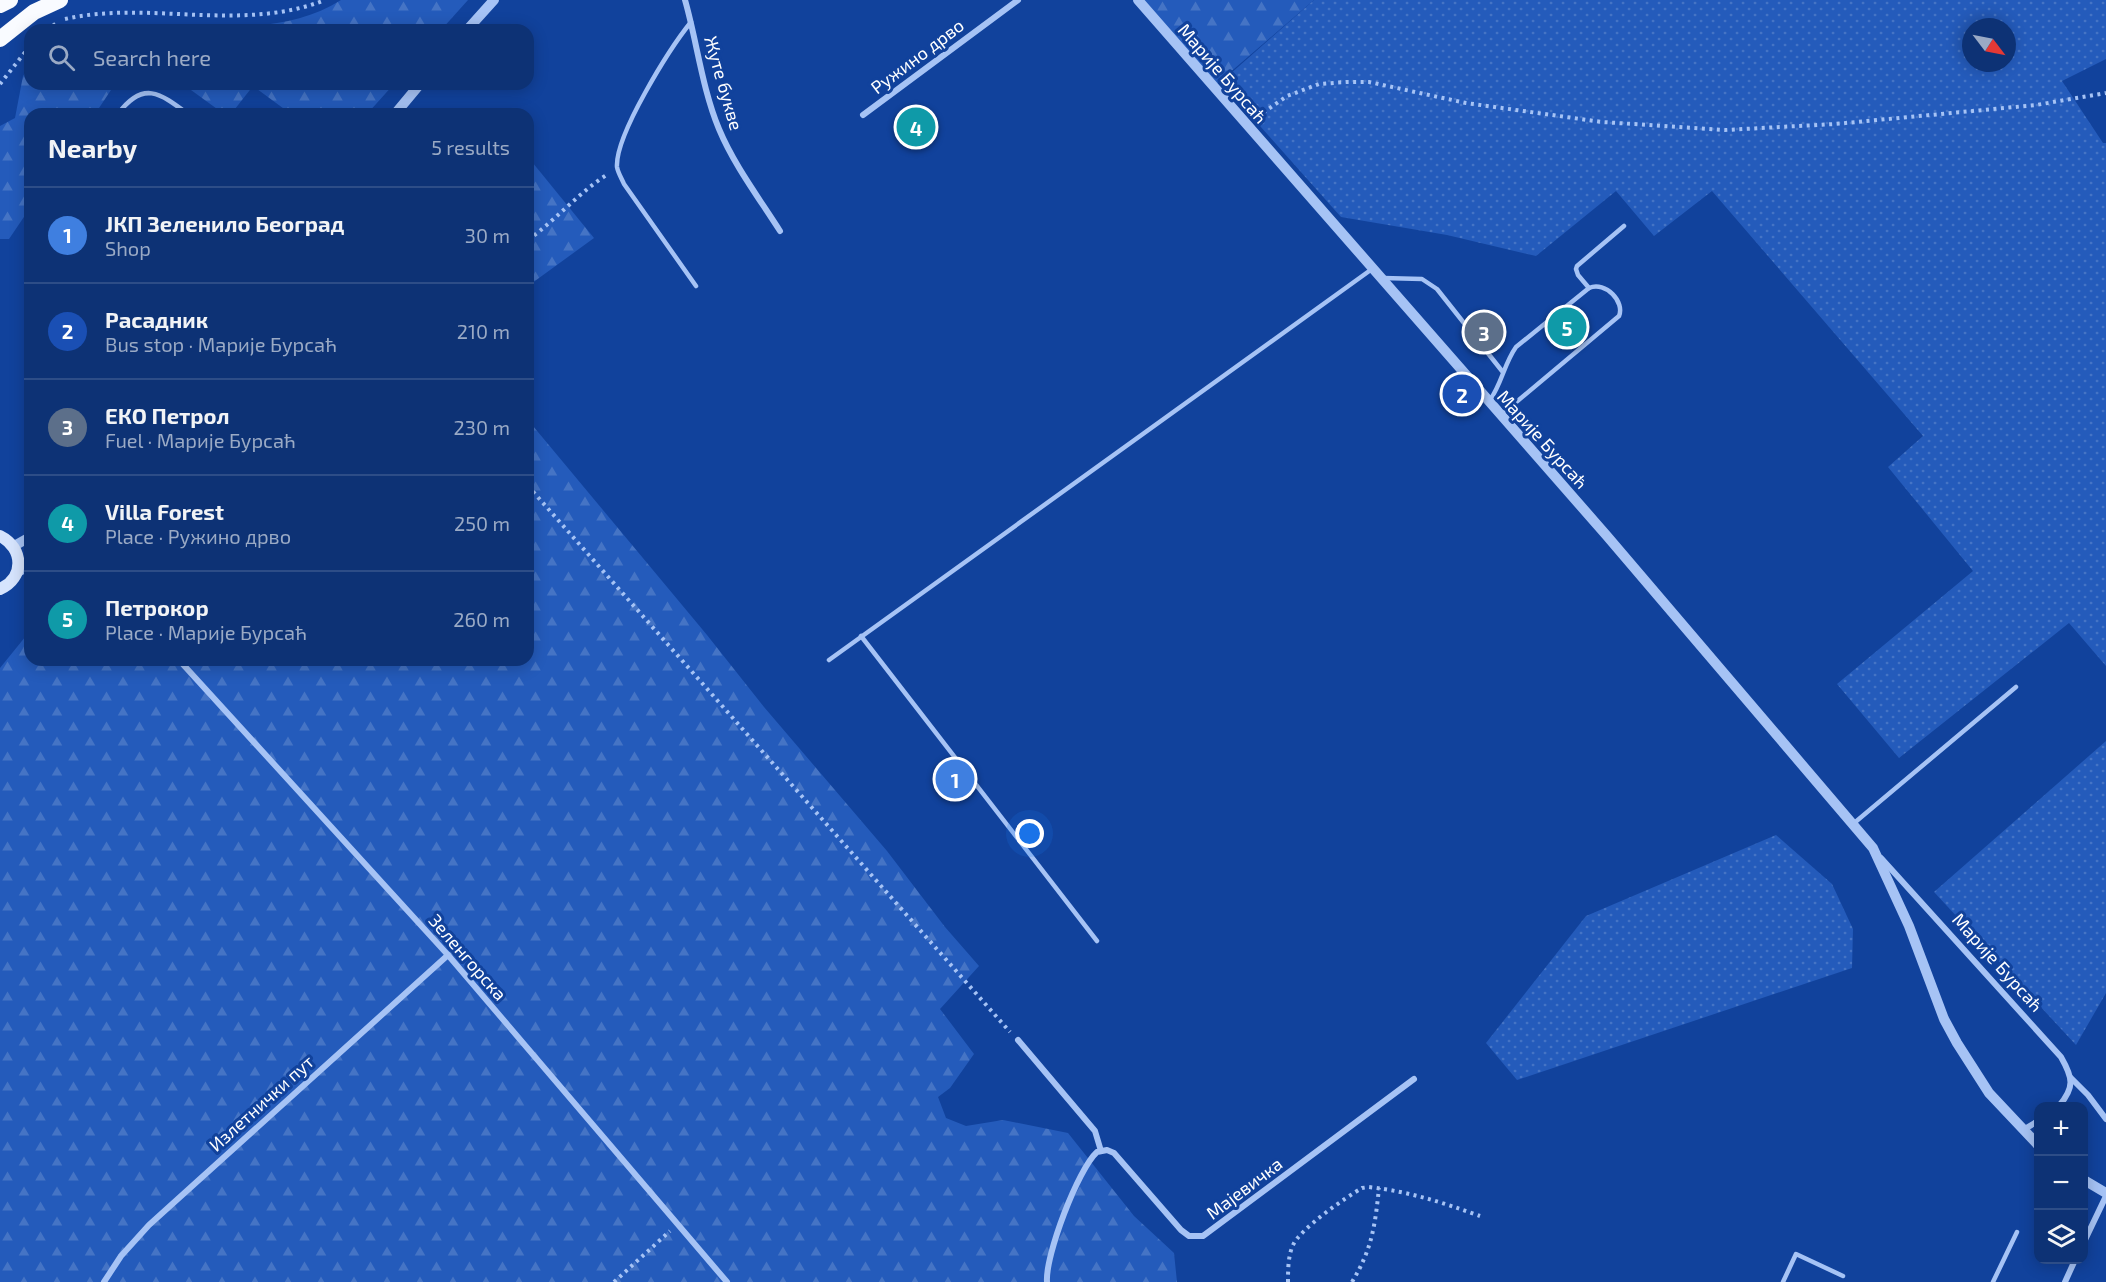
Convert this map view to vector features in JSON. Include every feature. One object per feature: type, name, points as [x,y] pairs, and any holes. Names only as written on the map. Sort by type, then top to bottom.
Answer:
[{"type":"highway","points":[[0,5],[10,0]]},
{"type":"highway","points":[[0,39],[34,12],[60,0]]},
{"type":"main road","points":[[0,537],[14,546],[18,554],[18,572],[4,587],[0,599]]},
{"type":"street","points":[[472,24],[494,0]]},
{"type":"street","name":"Жуте букве","points":[[685,0],[719,129],[727,146],[780,231]]},
{"type":"street","name":"Ружино дрво","points":[[863,115],[1018,0]]},
{"type":"street","name":"Марије Бурсаћ","points":[[1138,0],[1488,403],[1607,536],[1873,848],[2061,1057],[2071,1078],[2088,1095],[2106,1119]]},
{"type":"street","points":[[400,108],[415,90]]},
{"type":"street","points":[[14,546],[24,540]]},
{"type":"street","points":[[18,572],[24,568]]},
{"type":"street","name":"Зеленгорска","points":[[184,666],[448,955],[726,1282]]},
{"type":"street","name":"Марије Бурсаћ","points":[[1873,848],[1909,926],[1944,1019],[1989,1094],[2034,1141]]},
{"type":"street","name":"Излетнички пут","points":[[104,1282],[121,1256],[149,1225],[448,955]]},
{"type":"street","points":[[1018,1040],[1095,1131],[1101,1150],[1089,1161],[1056,1234],[1047,1267],[1047,1282]]},
{"type":"street","points":[[2062,1102],[2070,1089],[2071,1078]]},
{"type":"street","name":"Мајевичка","points":[[1101,1150],[1114,1153],[1189,1236],[1203,1236],[1414,1079]]},
{"type":"street","points":[[2023,1130],[2034,1123]]},
{"type":"street","points":[[2088,1183],[2106,1194],[2088,1233]]},
{"type":"street","points":[[2065,1282],[2073,1264]]},
{"type":"lane","points":[[691,22],[668,53],[625,132],[619,150],[617,168],[624,184],[696,286]]},
{"type":"lane","points":[[122,108],[126,103],[145,92],[158,94],[180,108]]},
{"type":"lane","points":[[1589,288],[1578,275],[1577,266],[1624,226]]},
{"type":"lane","points":[[829,660],[1372,269]]},
{"type":"lane","points":[[1380,278],[1422,279],[1437,289],[1502,371]]},
{"type":"lane","points":[[1488,403],[1500,384],[1507,359],[1516,347],[1589,288],[1599,285],[1606,288],[1619,304],[1621,312],[1618,316],[1500,416]]},
{"type":"lane","points":[[861,636],[1097,941]]},
{"type":"lane","points":[[1853,824],[2016,687]]},
{"type":"lane","points":[[1993,1282],[2017,1232]]},
{"type":"lane","points":[[1783,1282],[1796,1254],[1844,1276]]},
{"type":"lane","points":[[109,1274],[113,1282]]},
{"type":"path","points":[[168,8],[261,12],[303,7],[325,0]]},
{"type":"path","points":[[54,24],[81,14],[117,8],[149,7]]},
{"type":"path","points":[[0,84],[24,54]]},
{"type":"path","points":[[1246,125],[1287,96],[1319,84],[1346,82],[1369,82],[1466,103],[1602,122],[1725,130],[1835,124],[2036,105],[2106,93]]},
{"type":"path","points":[[534,236],[548,226],[589,186],[617,168]]},
{"type":"path","points":[[534,493],[1018,1040]]},
{"type":"path","points":[[1288,1282],[1292,1247],[1301,1234],[1356,1192],[1369,1187],[1435,1199],[1480,1216]]},
{"type":"path","points":[[1352,1282],[1372,1238],[1378,1188]]},
{"type":"path","points":[[614,1282],[677,1224]]},
{"type":"green space","points":[[341,0],[468,0],[446,24],[268,24],[303,17]]},
{"type":"green space","points":[[1137,0],[1314,0],[1213,87]]},
{"type":"green space","points":[[1314,0],[2106,0],[2106,59],[2062,81],[2103,143],[2106,143],[2106,666],[2069,623],[1899,758],[1837,684],[1973,571],[1888,467],[1923,436],[1712,191],[1654,236],[1616,191],[1536,256],[1447,235],[1341,217],[1221,82]]},
{"type":"green space","points":[[23,76],[24,90],[111,90],[99,108],[24,108],[24,217],[9,239],[0,239],[0,126],[15,118]]},
{"type":"green space","points":[[191,90],[250,90],[236,108],[216,108]]},
{"type":"green space","points":[[258,90],[389,90],[372,108],[283,108]]},
{"type":"green space","points":[[534,164],[594,238],[534,282]]},
{"type":"green space","points":[[534,427],[764,707],[887,851],[945,927],[979,966],[940,1009],[974,1054],[950,1088],[938,1097],[946,1118],[966,1126],[1003,1120],[1068,1133],[1134,1216],[1174,1253],[1177,1282],[0,1282],[0,668],[24,638],[24,666],[534,666]]},
{"type":"green space","points":[[2106,741],[2106,993],[2076,1045],[1934,892]]},
{"type":"green space","points":[[1776,835],[1832,884],[1853,929],[1852,968],[1517,1080],[1486,1043],[1586,916]]},
{"type":"place","name":"Villa Forest","points":[[916,127]]},
{"type":"place","name":"Петрокор","points":[[1567,327]]},
{"type":"place","name":"ЕКО Петрол","points":[[1484,332]]},
{"type":"place","name":"Расадник","points":[[1462,394]]},
{"type":"place","name":"ЈКП Зеленило Београд","points":[[955,779]]}]
